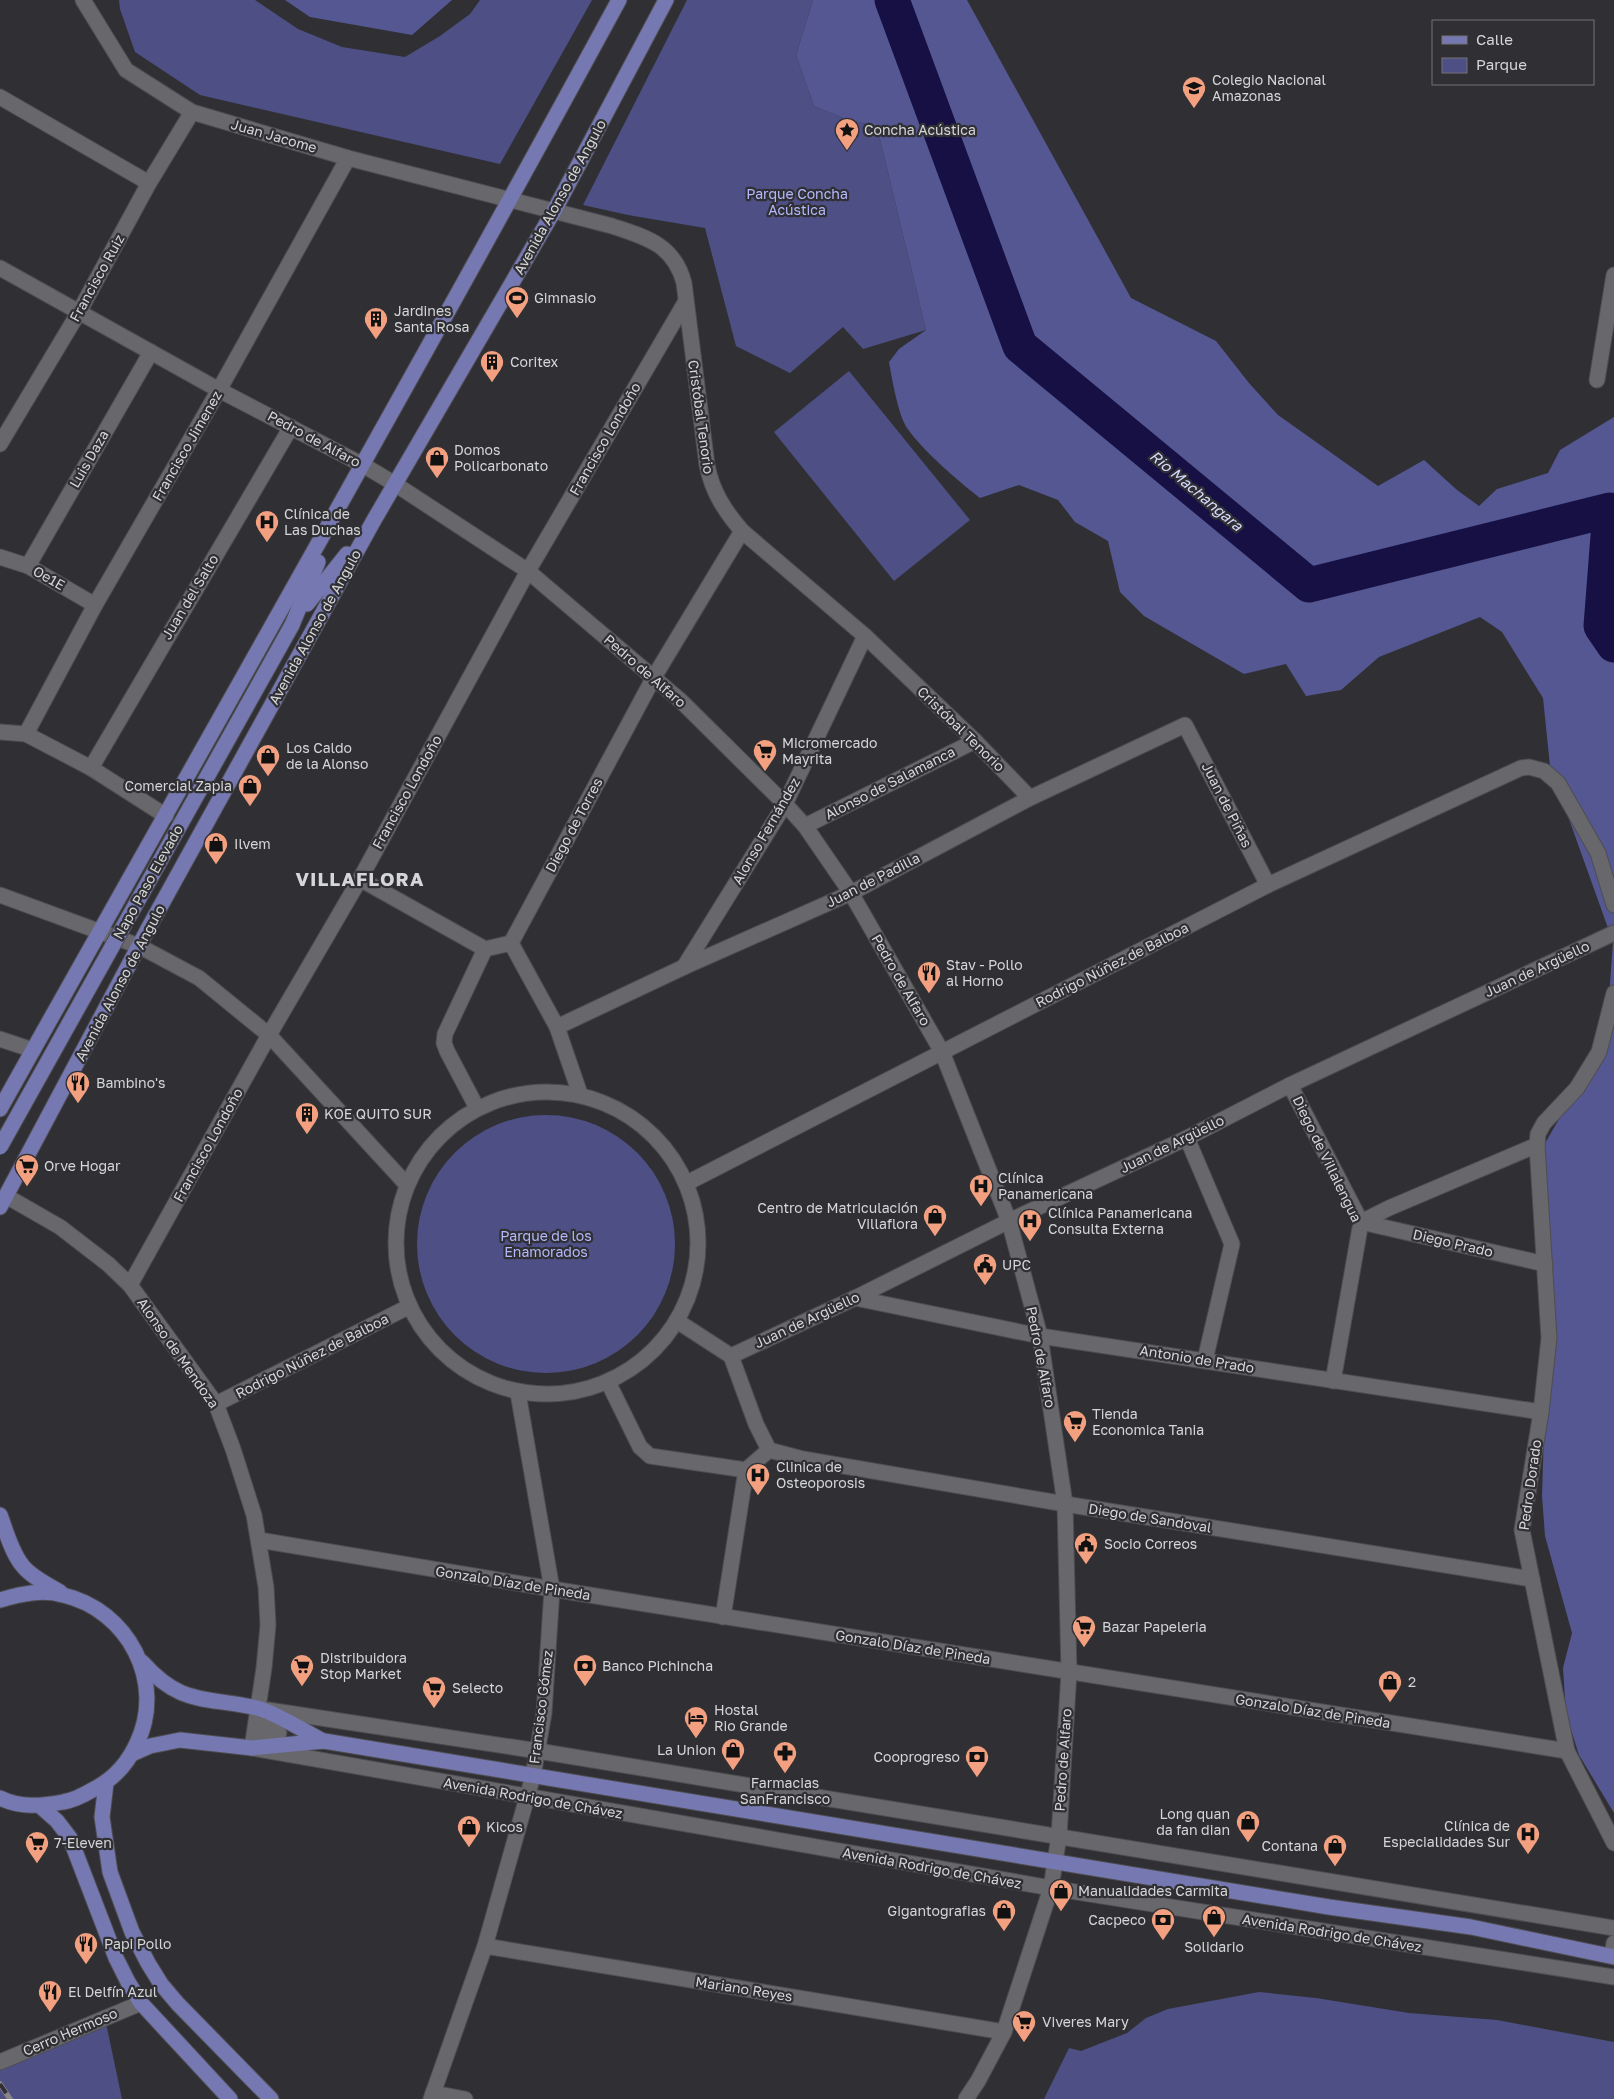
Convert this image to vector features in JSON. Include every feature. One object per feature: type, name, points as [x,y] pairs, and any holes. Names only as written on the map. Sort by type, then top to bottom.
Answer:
[{"type":"main road","points":[[0,1109],[339,509],[619,0]]},
{"type":"main road","name":"Avenida Alonso de Angulo","points":[[3,1202],[140,946],[374,520],[555,209],[666,0]]},
{"type":"main road","name":"Napo Paso Elevado","points":[[0,1147],[294,621],[339,509]]},
{"type":"main road","name":"Napo Paso Elevado","points":[[294,621],[374,520]]},
{"type":"main road","points":[[0,1515],[12,1547],[21,1564],[30,1573],[63,1594],[88,1603],[110,1618],[128,1637],[141,1661],[146,1685],[147,1709],[142,1732],[132,1754],[120,1770],[106,1783],[75,1800],[40,1806],[1,1799]]},
{"type":"main road","points":[[0,1600],[20,1594],[42,1592],[63,1594]]},
{"type":"main road","name":"Avenida Rodrigo de Chávez","points":[[141,1661],[153,1675],[182,1694],[198,1699],[258,1708],[324,1741]]},
{"type":"main road","name":"Avenida Rodrigo de Chávez","points":[[132,1754],[150,1746],[180,1740],[252,1748],[324,1741],[1329,1907],[1472,1927],[1614,1953]]},
{"type":"main road","points":[[106,1783],[102,1817],[110,1872],[132,1932],[148,1963],[161,1984],[178,2004],[271,2099]]},
{"type":"main road","points":[[40,1806],[57,1821],[70,1838],[116,1958],[140,2003],[230,2099]]},
{"type":"street","name":"Juan Jacome","points":[[83,0],[126,70],[192,112],[348,158],[510,201]]},
{"type":"street","points":[[0,97],[149,183]]},
{"type":"street","name":"Francisco Ruiz","points":[[0,444],[78,312],[149,183],[192,112]]},
{"type":"street","name":"Francisco Jimenez","points":[[26,734],[95,605],[219,390],[348,158]]},
{"type":"street","name":"Cristóbal Tenorio","points":[[510,201],[555,209],[612,226],[658,244],[670,255],[681,272],[710,481],[722,505],[742,531],[865,636],[975,741],[1030,798]]},
{"type":"street","name":"Pedro de Alfaro","points":[[0,268],[219,390],[363,465],[528,571],[654,677],[785,804],[805,826],[851,893],[942,1052],[1009,1221],[1040,1336],[1065,1504],[1069,1672],[1058,1836],[1051,1888],[1004,2032],[978,2081],[966,2099]]},
{"type":"street","points":[[1597,380],[1614,275]]},
{"type":"street","name":"Francisco Londoño","points":[[130,1285],[269,1035],[360,879],[528,571],[686,301]]},
{"type":"street","name":"Luis Daza","points":[[28,566],[151,352]]},
{"type":"street","name":"Juan del Salto","points":[[91,768],[291,427]]},
{"type":"street","name":"Diego de Torres","points":[[511,943],[654,677],[742,531]]},
{"type":"street","name":"Oe1E","points":[[0,557],[28,566],[95,605]]},
{"type":"street","name":"Alonso Fernández","points":[[684,967],[785,804],[865,636]]},
{"type":"street","name":"Juan de Padilla","points":[[557,1027],[684,967],[851,893],[1030,798],[1185,725]]},
{"type":"street","name":"Juan de Piñas","points":[[1185,725],[1268,885]]},
{"type":"street","points":[[0,732],[26,734],[91,768],[166,816]]},
{"type":"street","name":"Alonso de Salamanca","points":[[805,826],[975,741]]},
{"type":"street","name":"Rodrigo Núñez de Balboa","points":[[687,1183],[1268,885],[1521,768],[1529,767],[1544,771],[1558,783],[1598,853],[1614,905]]},
{"type":"street","points":[[360,879],[484,949],[511,943],[557,1027],[580,1094]]},
{"type":"street","points":[[0,895],[101,930],[140,946],[199,978],[269,1035],[407,1185]]},
{"type":"street","name":"Juan de Argüello","points":[[731,1356],[855,1298],[1009,1221],[1187,1138],[1290,1085],[1614,933]]},
{"type":"street","points":[[477,1108],[444,1043],[445,1034],[484,949]]},
{"type":"street","name":"Pedro Dorado","points":[[1614,993],[1599,1052],[1577,1088],[1544,1123],[1538,1134],[1537,1145],[1549,1338],[1541,1412],[1522,1530],[1567,1751],[1614,1846]]},
{"type":"street","points":[[0,1039],[33,1050]]},
{"type":"street","name":"Diego de Villalengua","points":[[1290,1085],[1361,1222],[1334,1381]]},
{"type":"street","points":[[528,1092],[580,1094],[625,1112],[662,1142],[687,1183],[698,1229],[695,1277],[677,1321],[647,1357],[608,1382],[564,1394],[518,1392],[473,1376],[435,1347],[408,1307],[396,1267],[396,1225],[407,1185],[435,1140],[477,1108],[528,1092]]},
{"type":"street","points":[[1187,1138],[1232,1244],[1205,1360]]},
{"type":"street","points":[[1361,1222],[1389,1208],[1537,1145]]},
{"type":"street","name":"Alonso de Mendoza","points":[[3,1202],[66,1231],[108,1264],[130,1285],[216,1404],[242,1474],[254,1515],[266,1587],[268,1625],[264,1668],[252,1748]]},
{"type":"street","name":"Diego Prado","points":[[1361,1222],[1545,1264]]},
{"type":"street","name":"Antonio de Prado","points":[[855,1298],[1040,1336],[1541,1412]]},
{"type":"street","name":"Rodrigo Núñez de Balboa","points":[[216,1404],[408,1307]]},
{"type":"street","points":[[677,1321],[731,1356],[756,1424],[769,1450],[746,1470],[723,1617]]},
{"type":"street","points":[[608,1382],[640,1446],[650,1456],[746,1470]]},
{"type":"street","name":"Francisco Gómez","points":[[432,2096],[485,1946],[533,1776],[538,1751],[547,1677],[552,1590],[518,1392]]},
{"type":"street","name":"Diego de Sandoval","points":[[769,1450],[803,1459],[1065,1504],[1532,1579]]},
{"type":"street","name":"Gonzalo Díaz de Pineda","points":[[259,1540],[552,1590],[1567,1751]]},
{"type":"street","name":"Avenida Rodrigo de Chávez","points":[[258,1708],[538,1751],[1614,1928]]},
{"type":"street","name":"Avenida Rodrigo de Chávez","points":[[252,1748],[526,1798],[1051,1888],[1614,1977]]},
{"type":"street","name":"Mariano Reyes","points":[[485,1946],[1004,2032]]},
{"type":"street","name":"Cerro Hermoso","points":[[0,2062],[140,2003]]},
{"type":"street","points":[[432,2096],[465,2099]]},
{"type":"green space","points":[[119,0],[255,0],[298,29],[342,47],[405,57],[440,36],[470,14],[480,0],[592,0],[500,164],[200,95],[135,52],[120,9]]},
{"type":"green space","name":"Parque Concha Acústica","points":[[687,0],[813,0],[796,55],[814,106],[843,118],[877,127],[926,330],[863,349],[843,327],[790,373],[736,346],[705,228],[583,205]]},
{"type":"green space","points":[[849,371],[970,520],[894,581],[774,432]]},
{"type":"green space","name":"Parque de los Enamorados","points":[[546,1115],[571,1118],[607,1130],[628,1144],[646,1162],[660,1183],[665,1195],[672,1219],[675,1244],[672,1269],[660,1305],[646,1326],[628,1344],[607,1358],[595,1363],[571,1370],[546,1373],[521,1370],[485,1358],[464,1344],[446,1326],[432,1305],[427,1293],[420,1269],[417,1244],[420,1219],[432,1183],[446,1162],[464,1144],[485,1130],[497,1125],[521,1118]]},
{"type":"green space","points":[[1259,1992],[1316,1998],[1409,2013],[1497,2020],[1614,2042],[1614,2099],[1044,2099],[1069,2048],[1081,2051],[1127,2033],[1146,2018],[1168,2009]]},
{"type":"green space","points":[[106,2023],[122,2099],[0,2099],[0,2069]]},
{"type":"shaded area","points":[[285,0],[452,0],[412,35],[310,17]]},
{"type":"shaded area","points":[[813,0],[967,0],[1131,298],[1216,341],[1249,383],[1278,415],[1378,486],[1424,460],[1457,490],[1479,506],[1497,489],[1548,473],[1560,450],[1614,417],[1614,1813],[1579,1755],[1566,1714],[1563,1668],[1572,1633],[1545,1536],[1542,1496],[1549,1267],[1537,1157],[1606,1038],[1613,942],[1550,766],[1543,698],[1502,632],[1480,617],[1379,657],[1341,690],[1306,696],[1286,664],[1244,674],[1144,616],[1120,592],[1108,541],[1075,522],[1058,500],[1019,485],[980,498],[932,456],[914,437],[904,422],[889,362],[899,349],[926,330],[877,127],[843,118],[814,106],[796,55]]},
{"type":"waterway","name":"Rio Machangara","points":[[892,0],[1020,346],[1309,585],[1610,510],[1601,626],[1614,645]]},
{"type":"railway","points":[[0,2084],[10,2099]]},
{"type":"place","name":"Colegio Nacional Amazonas","points":[[1194,109]]},
{"type":"place","name":"Concha Acústica","points":[[847,151]]},
{"type":"place","name":"Gimnasio","points":[[517,319]]},
{"type":"place","name":"Jardines Santa Rosa","points":[[376,340]]},
{"type":"place","name":"Coritex","points":[[492,383]]},
{"type":"place","name":"Domos Policarbonato","points":[[437,479]]},
{"type":"place","name":"Clínica de Las Duchas","points":[[267,543]]},
{"type":"place","name":"Micromercado Mayrita","points":[[765,772]]},
{"type":"place","name":"Los Caldo de la Alonso","points":[[268,777]]},
{"type":"place","name":"Comercial Zapia","points":[[250,807]]},
{"type":"place","name":"Ilvem","points":[[216,865]]},
{"type":"place","name":"Stav - Pollo al Horno","points":[[929,994]]},
{"type":"place","name":"Bambino's","points":[[78,1104]]},
{"type":"place","name":"KOE QUITO SUR","points":[[307,1135]]},
{"type":"place","name":"Orve Hogar","points":[[27,1187]]},
{"type":"place","name":"Clínica Panamericana","points":[[981,1207]]},
{"type":"place","name":"Centro de Matriculación Villaflora","points":[[935,1237]]},
{"type":"place","name":"Clínica Panamericana Consulta Externa","points":[[1030,1242]]},
{"type":"place","name":"UPC","points":[[985,1286]]},
{"type":"place","name":"Tienda Economica Tania","points":[[1075,1443]]},
{"type":"place","name":"Clinica de Osteoporosis","points":[[758,1496]]},
{"type":"place","name":"Socio Correos","points":[[1086,1565]]},
{"type":"place","name":"Bazar Papeleria","points":[[1084,1648]]},
{"type":"place","name":"Distribuidora Stop Market","points":[[302,1687]]},
{"type":"place","name":"Banco Pichincha","points":[[585,1687]]},
{"type":"place","name":"2","points":[[1390,1703]]},
{"type":"place","name":"Selecto","points":[[434,1709]]},
{"type":"place","name":"Hostal Rio Grande","points":[[696,1739]]},
{"type":"place","name":"La Union","points":[[733,1771]]},
{"type":"place","name":"Farmacias SanFrancisco","points":[[785,1774]]},
{"type":"place","name":"Cooprogreso","points":[[977,1778]]},
{"type":"place","name":"Long quan da fan dian","points":[[1248,1843]]},
{"type":"place","name":"Kicos","points":[[469,1848]]},
{"type":"place","name":"Clínica de Especialidades Sur","points":[[1528,1855]]},
{"type":"place","name":"7-Eleven","points":[[37,1864]]},
{"type":"place","name":"Contana","points":[[1335,1867]]},
{"type":"place","name":"Manualidades Carmita","points":[[1061,1912]]},
{"type":"place","name":"Gigantografias","points":[[1004,1932]]},
{"type":"place","name":"Solidario","points":[[1214,1938]]},
{"type":"place","name":"Cacpeco","points":[[1163,1941]]},
{"type":"place","name":"Papi Pollo","points":[[86,1965]]},
{"type":"place","name":"El Delfín Azul","points":[[50,2013]]},
{"type":"place","name":"Viveres Mary","points":[[1024,2043]]},
{"type":"district","name":"VILLAFLORA","points":[[360,879]]}]
